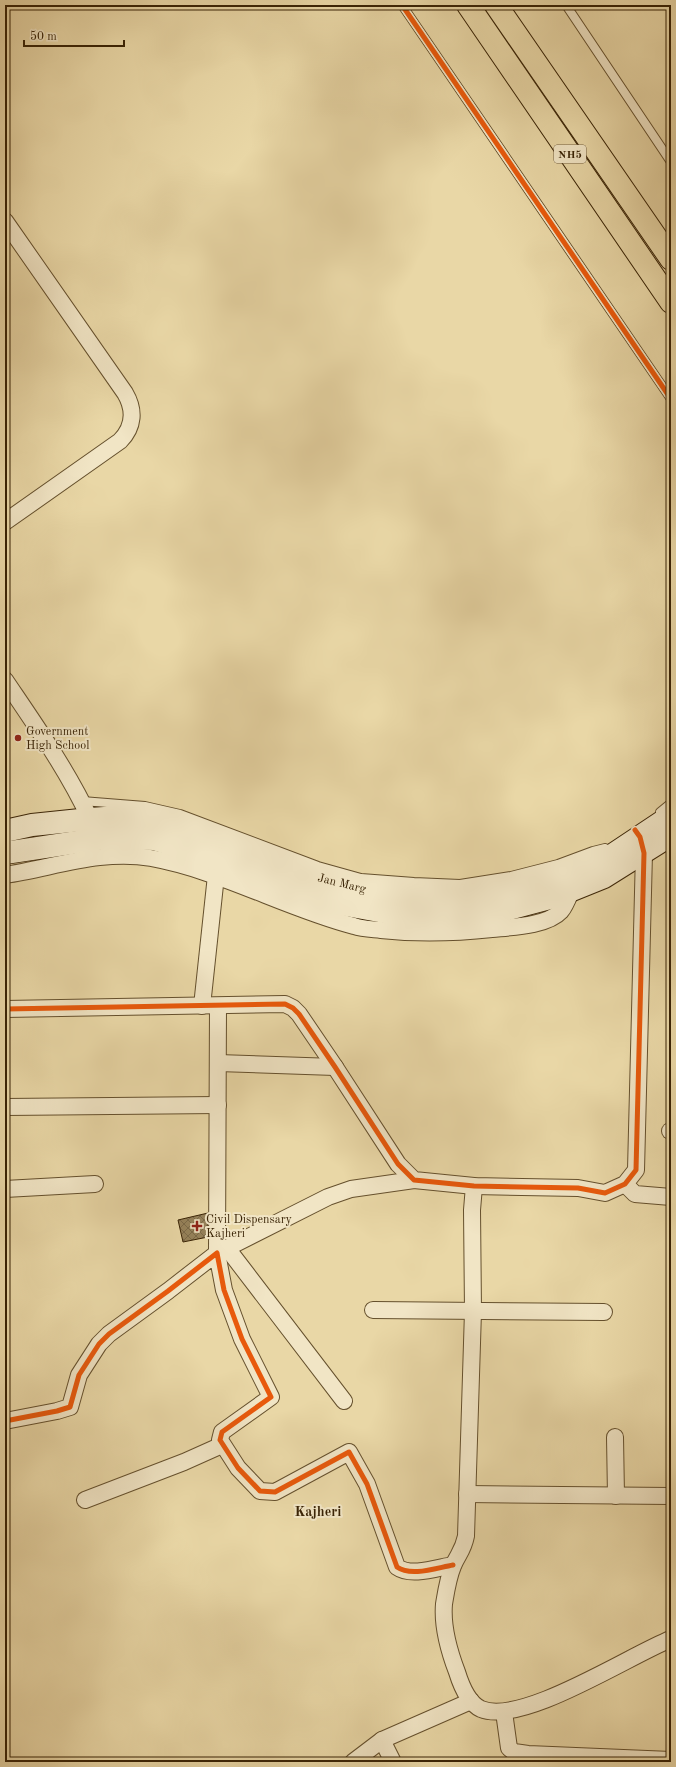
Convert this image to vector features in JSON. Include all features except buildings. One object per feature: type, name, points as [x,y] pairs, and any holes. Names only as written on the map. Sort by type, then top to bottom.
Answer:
[{"type":"highway","name":"NH5","points":[[468,5],[671,302]]},
{"type":"highway","name":"NH5","points":[[496,5],[671,259]]},
{"type":"main road","name":"Jan Marg","points":[[5,831],[86,810],[119,817],[158,821],[334,883],[376,892],[428,897],[486,894],[554,877],[611,856],[640,836],[671,835]]},
{"type":"main road","name":"Jan Marg","points":[[5,853],[104,838],[154,840],[217,867],[330,902],[390,913],[444,916],[501,911],[557,896],[604,877],[640,836],[662,816]]},
{"type":"street","points":[[5,221],[124,393],[132,410],[128,433],[120,442],[5,522]]},
{"type":"street","points":[[5,680],[28,714],[86,810]]},
{"type":"street","points":[[5,1421],[70,1407],[79,1375],[99,1344],[109,1334],[222,1251],[328,1197],[351,1189],[414,1180],[474,1186],[578,1188],[605,1193],[625,1184],[636,1170],[640,836]]},
{"type":"street","points":[[5,874],[34,871],[88,859],[122,856],[150,858],[184,865],[217,867],[202,1006]]},
{"type":"street","points":[[5,1009],[285,1004],[293,1008],[335,1067],[398,1164],[414,1180]]},
{"type":"street","points":[[218,1006],[218,1105],[224,1290],[242,1339],[271,1397],[222,1432],[220,1440],[222,1445],[238,1468],[260,1491],[267,1492],[275,1492],[349,1452],[367,1484],[397,1567],[403,1571],[413,1571],[453,1565]]},
{"type":"street","points":[[218,1063],[335,1067]]},
{"type":"street","points":[[5,1107],[218,1105]]},
{"type":"street","points":[[5,1189],[95,1184]]},
{"type":"street","points":[[625,1184],[635,1194],[671,1197]]},
{"type":"street","points":[[474,1186],[472,1210],[473,1311],[466,1536],[463,1548],[453,1565],[444,1605],[445,1626],[449,1651],[458,1675],[471,1701],[481,1709],[504,1712],[549,1698],[600,1674],[653,1646],[671,1639]]},
{"type":"street","points":[[222,1251],[344,1400]]},
{"type":"street","points":[[373,1310],[604,1312]]},
{"type":"street","points":[[615,1437],[616,1496]]},
{"type":"street","points":[[85,1500],[184,1462],[222,1445]]},
{"type":"street","points":[[467,1494],[671,1496]]},
{"type":"street","points":[[353,1762],[382,1740],[471,1701]]},
{"type":"street","points":[[504,1712],[509,1748],[514,1752],[528,1754],[671,1760]]},
{"type":"street","points":[[382,1740],[393,1762]]},
{"type":"lane","points":[[402,5],[671,399]]},
{"type":"lane","points":[[566,5],[671,162]]},
{"type":"lane","points":[[662,816],[671,803]]},
{"type":"cycle path","points":[[402,5],[671,399]]},
{"type":"cycle path","points":[[5,1009],[285,1004],[293,1008],[299,1014],[398,1164],[414,1180],[474,1186],[578,1188],[605,1193],[625,1184],[636,1170],[644,853],[640,837],[635,830]]},
{"type":"cycle path","points":[[5,1421],[70,1407],[79,1375],[99,1344],[109,1334],[217,1253],[224,1290],[242,1339],[271,1397],[222,1432],[220,1440],[238,1468],[260,1491],[275,1492],[349,1452],[367,1484],[397,1567],[403,1570],[416,1572],[453,1565]]},
{"type":"place","name":"Government High School","points":[[18,738]]},
{"type":"place","name":"Civil Dispensary Kajheri","points":[[197,1226]]},
{"type":"district","name":"Kajheri","points":[[318,1511]]}]
